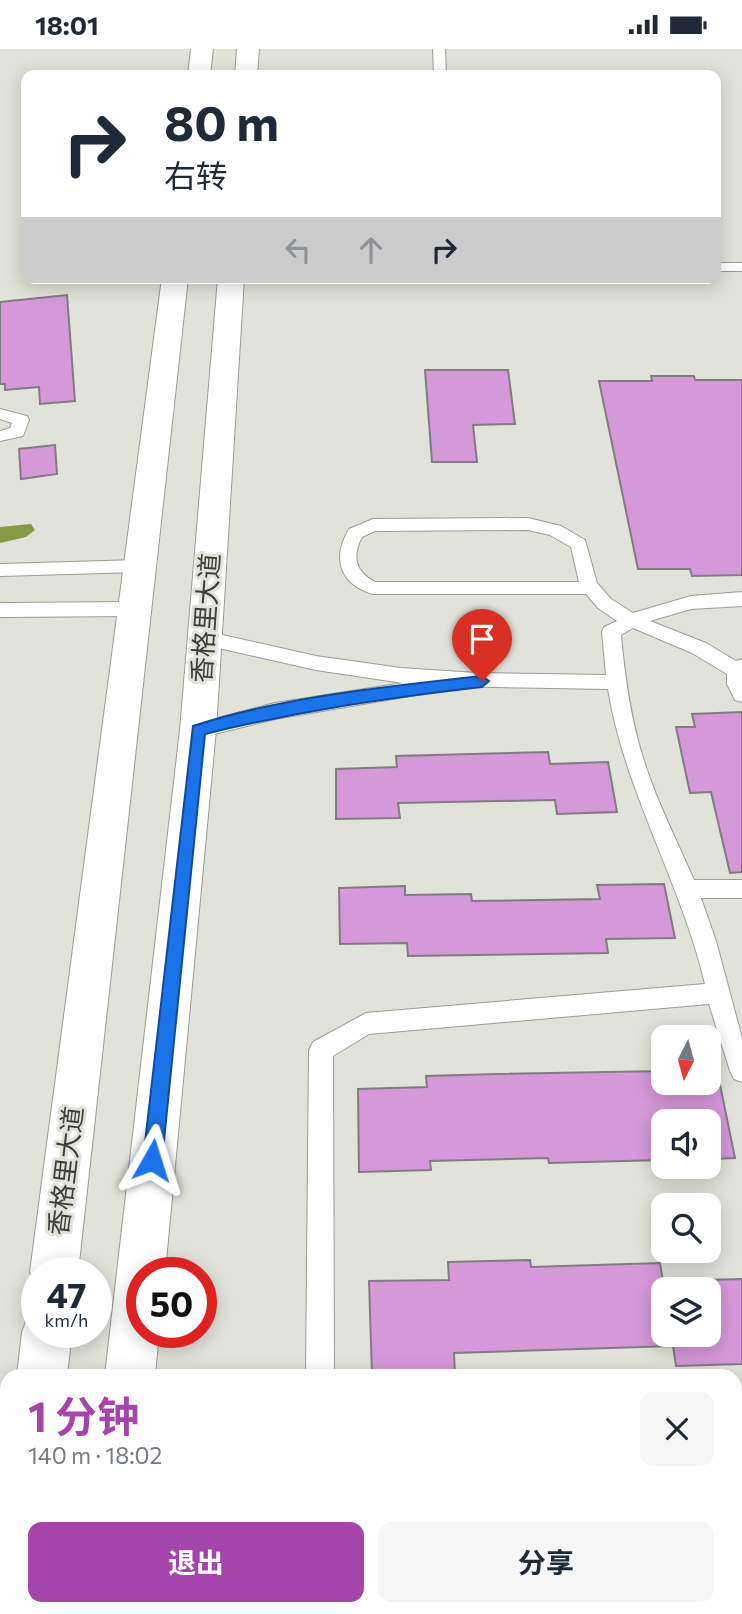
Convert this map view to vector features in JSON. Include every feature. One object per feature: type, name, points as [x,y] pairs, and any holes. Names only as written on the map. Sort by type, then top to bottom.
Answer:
[{"type":"main road","points":[[200,70],[202,49]]},
{"type":"main road","points":[[246,70],[248,49]]},
{"type":"main road","name":"香格里大道","points":[[56,1257],[173,284]]},
{"type":"main road","name":"香格里大道","points":[[131,1369],[198,730],[231,284]]},
{"type":"main road","points":[[43,1369],[45,1348]]},
{"type":"lane","points":[[439,49],[440,70]]},
{"type":"lane","points":[[721,267],[742,267]]},
{"type":"lane","points":[[0,414],[21,421],[17,432],[0,436]]},
{"type":"lane","points":[[593,587],[373,588],[356,579],[346,566],[346,558],[355,533],[373,525],[528,524],[555,530],[579,544],[586,578],[593,587],[603,601],[631,620],[700,648],[739,668],[735,682],[742,695]]},
{"type":"lane","points":[[0,570],[139,566]]},
{"type":"lane","points":[[742,599],[710,599],[681,604],[631,620],[611,632],[617,699],[641,781],[703,932],[717,993],[742,1071]]},
{"type":"lane","points":[[0,610],[135,609]]},
{"type":"lane","points":[[205,638],[322,664],[415,677],[482,681],[616,682]]},
{"type":"lane","points":[[198,730],[275,711],[351,697],[482,681]]},
{"type":"lane","points":[[687,889],[742,888]]},
{"type":"lane","points":[[320,1369],[321,1050],[366,1024],[717,993]]},
{"type":"shaded area","points":[[31,524],[35,530],[26,537],[0,543],[0,527]]},
{"type":"building","points":[[67,295],[75,401],[40,404],[39,387],[5,390],[5,384],[0,384],[0,302]]},
{"type":"building","points":[[425,370],[508,370],[515,424],[473,425],[477,462],[432,462]]},
{"type":"building","points":[[651,376],[742,380],[742,575],[692,576],[690,569],[638,569],[599,381],[652,381]]},
{"type":"building","points":[[55,445],[57,474],[21,479],[19,449]]},
{"type":"building","points":[[742,712],[742,872],[730,873],[711,792],[690,793],[676,727],[695,727],[692,714]]},
{"type":"building","points":[[548,752],[550,764],[608,762],[617,812],[557,814],[555,800],[398,803],[400,818],[336,819],[336,769],[397,767],[396,756]]},
{"type":"building","points":[[664,884],[675,938],[606,939],[608,953],[408,956],[407,943],[340,944],[339,888],[405,886],[405,895],[471,894],[472,901],[600,899],[597,885]]},
{"type":"building","points":[[651,1071],[651,1095],[721,1095],[721,1090],[735,1158],[721,1159],[721,1109],[651,1109],[651,1160],[549,1163],[548,1158],[430,1161],[431,1170],[359,1172],[358,1089],[427,1087],[426,1076]]},
{"type":"building","points":[[530,1260],[531,1267],[660,1263],[662,1277],[651,1277],[651,1347],[454,1353],[455,1369],[372,1369],[369,1281],[449,1280],[448,1262]]},
{"type":"building","points":[[742,1279],[742,1364],[676,1366],[673,1347],[721,1347],[721,1280]]},
{"type":"route","points":[[152,1160],[198,730],[275,711],[351,697],[482,681]]}]
